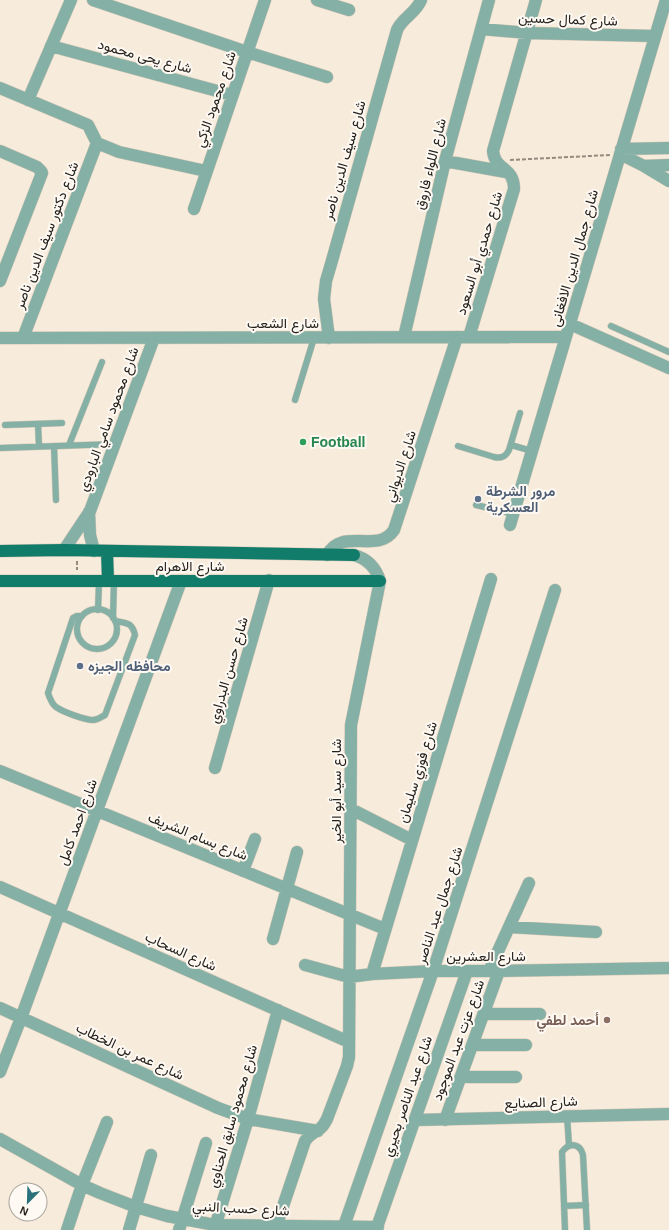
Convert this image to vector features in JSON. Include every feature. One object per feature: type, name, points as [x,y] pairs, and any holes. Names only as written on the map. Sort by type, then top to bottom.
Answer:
[{"type":"main road","name":"شارع الاهرام","points":[[0,551],[77,550],[354,555]]},
{"type":"main road","points":[[107,551],[107,581]]},
{"type":"main road","name":"شارع الاهرام","points":[[0,581],[380,581]]},
{"type":"street","points":[[28,100],[71,0]]},
{"type":"street","points":[[94,0],[247,52],[327,77]]},
{"type":"street","name":"شارع محمود الزكي","points":[[194,208],[265,0]]},
{"type":"street","points":[[317,0],[349,10]]},
{"type":"street","name":"شارع سيف الدين ناصر","points":[[329,338],[324,299],[326,281],[396,30],[399,24],[418,7],[421,0]]},
{"type":"street","name":"شارع اللواء فاروق","points":[[404,337],[445,161],[489,0]]},
{"type":"street","points":[[509,173],[495,160],[493,152],[536,0]]},
{"type":"street","name":"شارع جمال الدين الافغانى","points":[[512,520],[654,36],[666,0]]},
{"type":"street","name":"شارع كمال حسين","points":[[481,29],[527,33],[654,36]]},
{"type":"street","name":"شارع يحى محمود","points":[[51,46],[232,95]]},
{"type":"street","points":[[0,88],[88,125],[97,143],[119,152],[206,171]]},
{"type":"street","name":"شارع دكتور سيف الدين ناصر","points":[[23,338],[97,143]]},
{"type":"street","points":[[620,152],[669,148]]},
{"type":"street","points":[[0,151],[38,167],[42,173],[0,281]]},
{"type":"street","points":[[620,152],[669,181]]},
{"type":"street","points":[[445,161],[509,173]]},
{"type":"street","points":[[644,166],[669,165]]},
{"type":"street","name":"شارع حمدي أبو السعود","points":[[469,337],[514,189],[512,178],[509,173]]},
{"type":"street","points":[[570,324],[669,368]]},
{"type":"street","name":"شارع الديواني","points":[[327,555],[330,550],[340,542],[379,541],[388,537],[394,530],[457,337]]},
{"type":"street","name":"شارع الشعب","points":[[0,338],[566,337]]},
{"type":"street","name":"شارع محمود سامي البارودي","points":[[64,550],[90,511],[154,338]]},
{"type":"street","name":"شارع محمود سامي البارودي","points":[[90,511],[89,531],[94,551]]},
{"type":"street","points":[[354,555],[370,563],[377,572],[380,581]]},
{"type":"street","name":"شارع فوزي سليمان","points":[[372,974],[491,579]]},
{"type":"street","name":"شارع حسن البدراوي","points":[[215,768],[269,580]]},
{"type":"street","name":"شارع احمد كامل","points":[[0,1072],[60,914],[181,581]]},
{"type":"street","name":"شارع سيد أبو الخير","points":[[275,1228],[305,1141],[308,1136],[318,1131],[327,1120],[349,1057],[351,725],[380,581]]},
{"type":"street","name":"شارع جمال عبد الناصر","points":[[344,1226],[433,971],[555,590]]},
{"type":"street","name":"شارع بسام الشريف","points":[[0,771],[385,929]]},
{"type":"street","points":[[351,809],[412,840]]},
{"type":"street","points":[[243,870],[254,840]]},
{"type":"street","points":[[273,939],[297,852]]},
{"type":"street","name":"شارع عزت عبد الموجود","points":[[445,1120],[484,1014],[494,971],[509,927],[529,883]]},
{"type":"street","name":"شارع السحاب","points":[[0,888],[349,1042]]},
{"type":"street","points":[[509,927],[596,932]]},
{"type":"street","name":"شارع العشرين","points":[[305,965],[349,977],[372,974],[433,971],[669,968]]},
{"type":"street","name":"شارع عبد الناصر بحيري","points":[[377,1228],[467,971]]},
{"type":"street","name":"شارع عمر بن الخطاب","points":[[0,1008],[218,1108],[248,1119],[318,1131]]},
{"type":"street","name":"شارع محمود سابق الحناوي","points":[[215,1227],[248,1119],[278,1010]]},
{"type":"street","points":[[484,1014],[540,1014]]},
{"type":"street","points":[[472,1045],[526,1045]]},
{"type":"street","points":[[461,1077],[516,1077]]},
{"type":"street","name":"شارع الصنايع","points":[[415,1120],[669,1114]]},
{"type":"street","points":[[68,1230],[82,1184],[107,1122]]},
{"type":"street","name":"شارع حسب النبي","points":[[0,1138],[100,1193],[181,1225],[275,1228],[344,1226],[377,1228]]},
{"type":"street","points":[[181,1225],[206,1143]]},
{"type":"street","points":[[129,1230],[151,1155]]},
{"type":"lane","points":[[611,326],[669,352]]},
{"type":"lane","points":[[295,400],[314,338]]},
{"type":"lane","points":[[69,445],[102,362]]},
{"type":"lane","points":[[458,446],[499,458],[504,457],[511,445],[520,413]]},
{"type":"lane","points":[[5,425],[62,423]]},
{"type":"lane","points":[[38,424],[39,446]]},
{"type":"lane","points":[[0,448],[115,444]]},
{"type":"lane","points":[[511,445],[532,451]]},
{"type":"lane","points":[[54,446],[56,500]]},
{"type":"lane","points":[[476,505],[512,520]]},
{"type":"lane","points":[[98,610],[107,581]]},
{"type":"lane","points":[[82,616],[73,618],[48,694],[56,707],[94,720],[104,715],[135,635],[134,628],[129,624],[114,620],[107,612],[98,610],[89,611],[82,616],[77,626],[79,638],[86,646],[97,649],[108,646],[112,642],[116,632],[114,620],[107,581]]},
{"type":"lane","points":[[567,1116],[569,1145]]},
{"type":"lane","points":[[565,1230],[562,1152],[569,1145],[574,1145],[582,1150],[583,1155],[587,1230]]},
{"type":"lane","points":[[564,1206],[586,1205]]},
{"type":"path","points":[[495,160],[620,152]]},
{"type":"path","points":[[77,550],[77,582]]},
{"type":"place","name":"Football","points":[[303,442]]},
{"type":"place","name":"مرور الشرطة العسكرية","points":[[478,499]]},
{"type":"place","name":"محافظه الجيزه","points":[[80,666]]},
{"type":"place","name":"أحمد لطفي","points":[[607,1020]]}]
